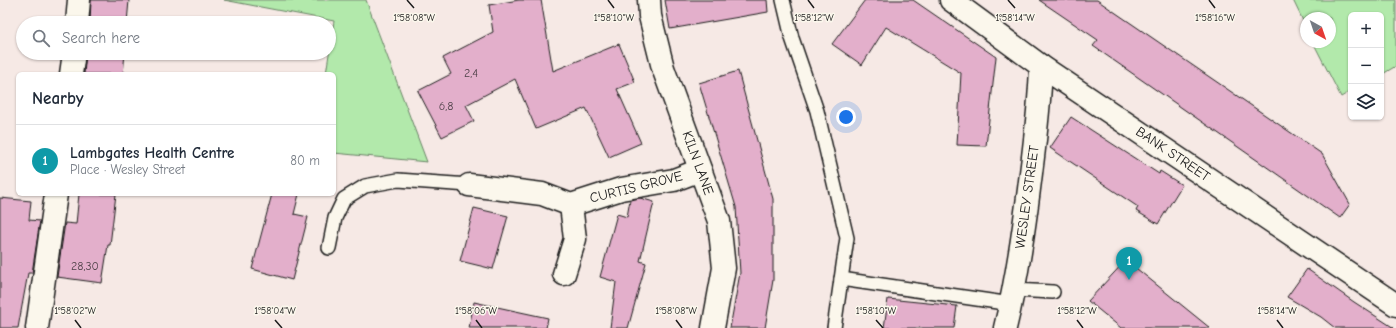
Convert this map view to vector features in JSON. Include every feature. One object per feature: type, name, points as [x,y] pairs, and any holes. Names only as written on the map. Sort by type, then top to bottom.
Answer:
[{"type":"street","points":[[78,16],[79,0]]},
{"type":"street","name":"KILN LANE","points":[[650,0],[650,16],[663,68],[719,221],[724,268],[713,328]]},
{"type":"street","name":"BANK STREET","points":[[951,0],[1042,66],[1396,306]]},
{"type":"street","points":[[71,72],[73,60]]},
{"type":"street","name":"WESLEY STREET","points":[[1005,328],[1024,232],[1041,100],[1042,66]]},
{"type":"street","name":"CURTIS GROVE","points":[[469,185],[542,194],[571,205],[621,189],[674,180],[700,170]]},
{"type":"street","points":[[37,328],[56,196]]},
{"type":"street","name":"CURTIS GROVE","points":[[564,274],[576,239],[571,205]]},
{"type":"lane","points":[[783,0],[792,38],[817,111],[847,238],[834,328]]},
{"type":"lane","points":[[329,248],[335,218],[344,199],[365,186],[398,180],[469,185]]},
{"type":"lane","points":[[841,279],[1012,297],[1053,292]]},
{"type":"green space","points":[[224,0],[366,0],[427,162],[336,153],[336,72],[326,72],[328,60],[336,60],[336,16],[308,16]]},
{"type":"green space","points":[[1293,0],[1396,0],[1396,66],[1384,73],[1384,12],[1348,12],[1348,93],[1341,97],[1316,48],[1336,48],[1336,12],[1300,12],[1300,15]]},
{"type":"building","points":[[91,0],[129,0],[128,16],[90,16]]},
{"type":"building","points":[[519,0],[541,0],[553,71],[619,44],[635,82],[617,89],[641,143],[609,157],[586,108],[536,129],[515,79],[466,105],[474,121],[442,137],[418,91],[451,74],[443,58],[493,32],[489,5]]},
{"type":"building","points":[[665,0],[767,0],[768,12],[670,29]]},
{"type":"building","points":[[865,0],[913,0],[996,57],[986,146],[957,145],[961,73],[886,27],[862,65],[832,44]]},
{"type":"building","points":[[1039,0],[1097,0],[1322,154],[1350,204],[1340,218],[1093,46],[1098,40]]},
{"type":"building","points":[[85,60],[124,60],[123,72],[84,72]]},
{"type":"building","points":[[738,71],[773,199],[773,280],[765,328],[730,328],[740,273],[736,207],[699,83]]},
{"type":"building","points":[[1071,117],[1159,174],[1160,171],[1182,185],[1158,224],[1136,211],[1138,207],[1050,148]]},
{"type":"building","points":[[79,196],[116,196],[110,245],[108,245],[102,283],[57,277],[65,223],[76,224]]},
{"type":"building","points":[[271,196],[298,196],[294,214],[308,217],[292,280],[252,269]]},
{"type":"building","points":[[0,198],[31,201],[29,220],[40,221],[32,273],[28,273],[18,328],[0,328]]},
{"type":"building","points":[[640,198],[654,202],[640,261],[646,263],[628,328],[610,328],[616,282],[600,277],[617,214],[627,217],[630,200]]},
{"type":"building","points":[[474,208],[508,216],[493,269],[460,261]]},
{"type":"building","points":[[1126,260],[1210,328],[1121,328],[1088,301]]},
{"type":"building","points":[[1307,269],[1394,328],[1335,328],[1321,317],[1287,297]]},
{"type":"building","points":[[888,299],[957,306],[954,328],[884,328]]},
{"type":"building","points":[[474,302],[548,318],[546,328],[469,328]]},
{"type":"place","name":"Lambgates Health Centre","points":[[1129,280]]}]
